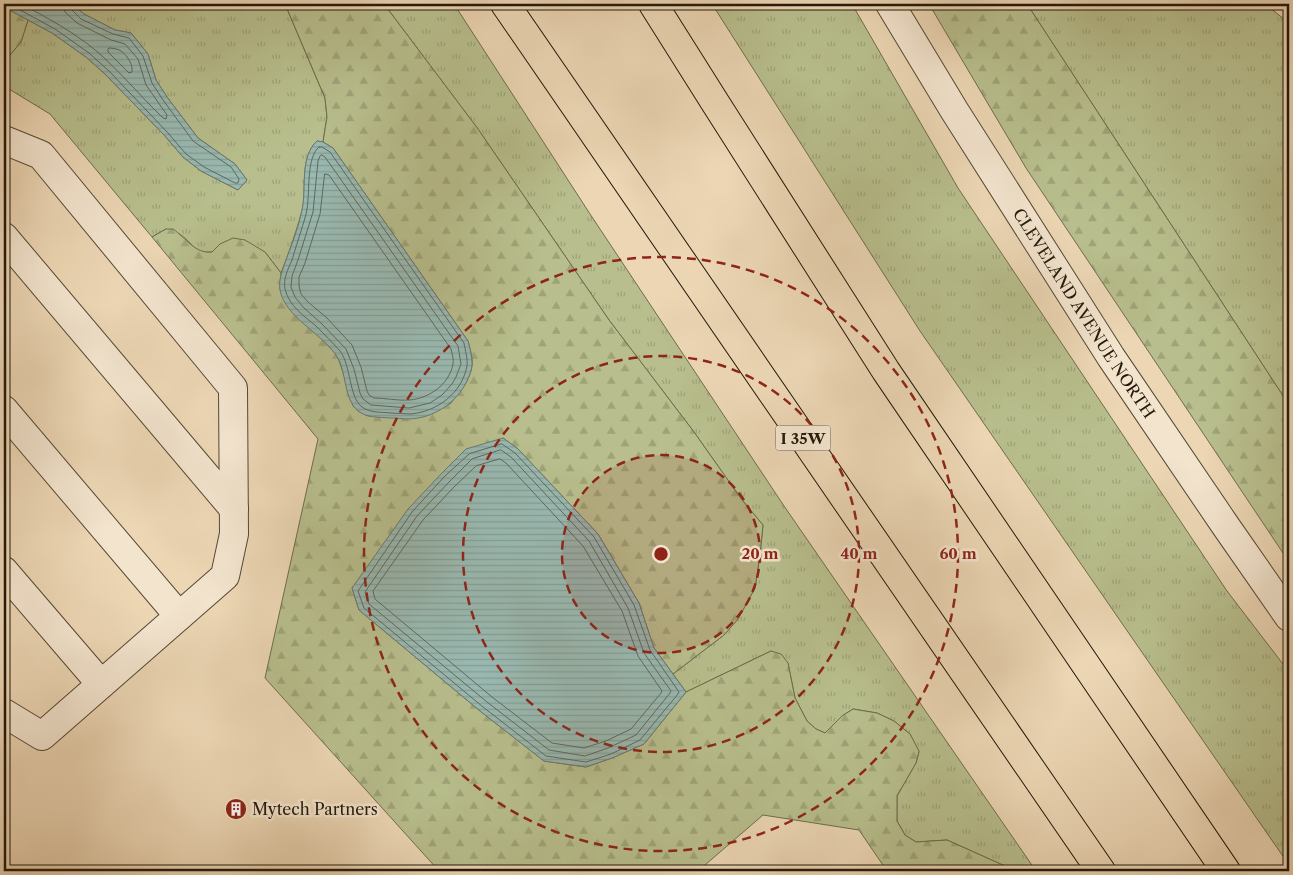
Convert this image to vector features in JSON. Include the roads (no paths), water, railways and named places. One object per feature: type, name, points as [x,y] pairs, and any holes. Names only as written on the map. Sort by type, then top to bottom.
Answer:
[{"type":"highway","name":"I 35W","points":[[505,4],[1101,871]]},
{"type":"highway","points":[[653,4],[886,371],[1226,871]]},
{"type":"street","name":"CLEVELAND AVENUE NORTH","points":[[890,4],[954,110],[1111,357],[1289,617]]},
{"type":"street","points":[[4,140],[41,155],[233,388],[234,509],[234,534],[225,576],[42,736],[4,713]]},
{"type":"street","points":[[4,237],[234,509]]},
{"type":"street","points":[[4,410],[179,616]]},
{"type":"street","points":[[4,571],[101,684]]},
{"type":"water","points":[[4,4],[72,4],[84,14],[115,30],[131,33],[148,54],[156,80],[198,138],[235,164],[247,180],[238,190],[201,171],[183,157],[105,74],[86,57],[52,33],[4,7]]},
{"type":"water","points":[[317,141],[333,148],[468,341],[472,364],[466,383],[455,399],[434,413],[407,419],[373,417],[358,411],[353,406],[347,392],[342,368],[336,355],[322,339],[296,317],[283,300],[280,290],[281,277],[301,216],[308,156],[311,148]]},
{"type":"water","points":[[503,438],[518,449],[598,534],[639,603],[654,648],[686,692],[644,744],[586,767],[544,761],[480,711],[359,610],[352,588],[408,509],[466,449]]},
{"type":"place","name":"Mytech Partners","points":[[236,809]]}]
